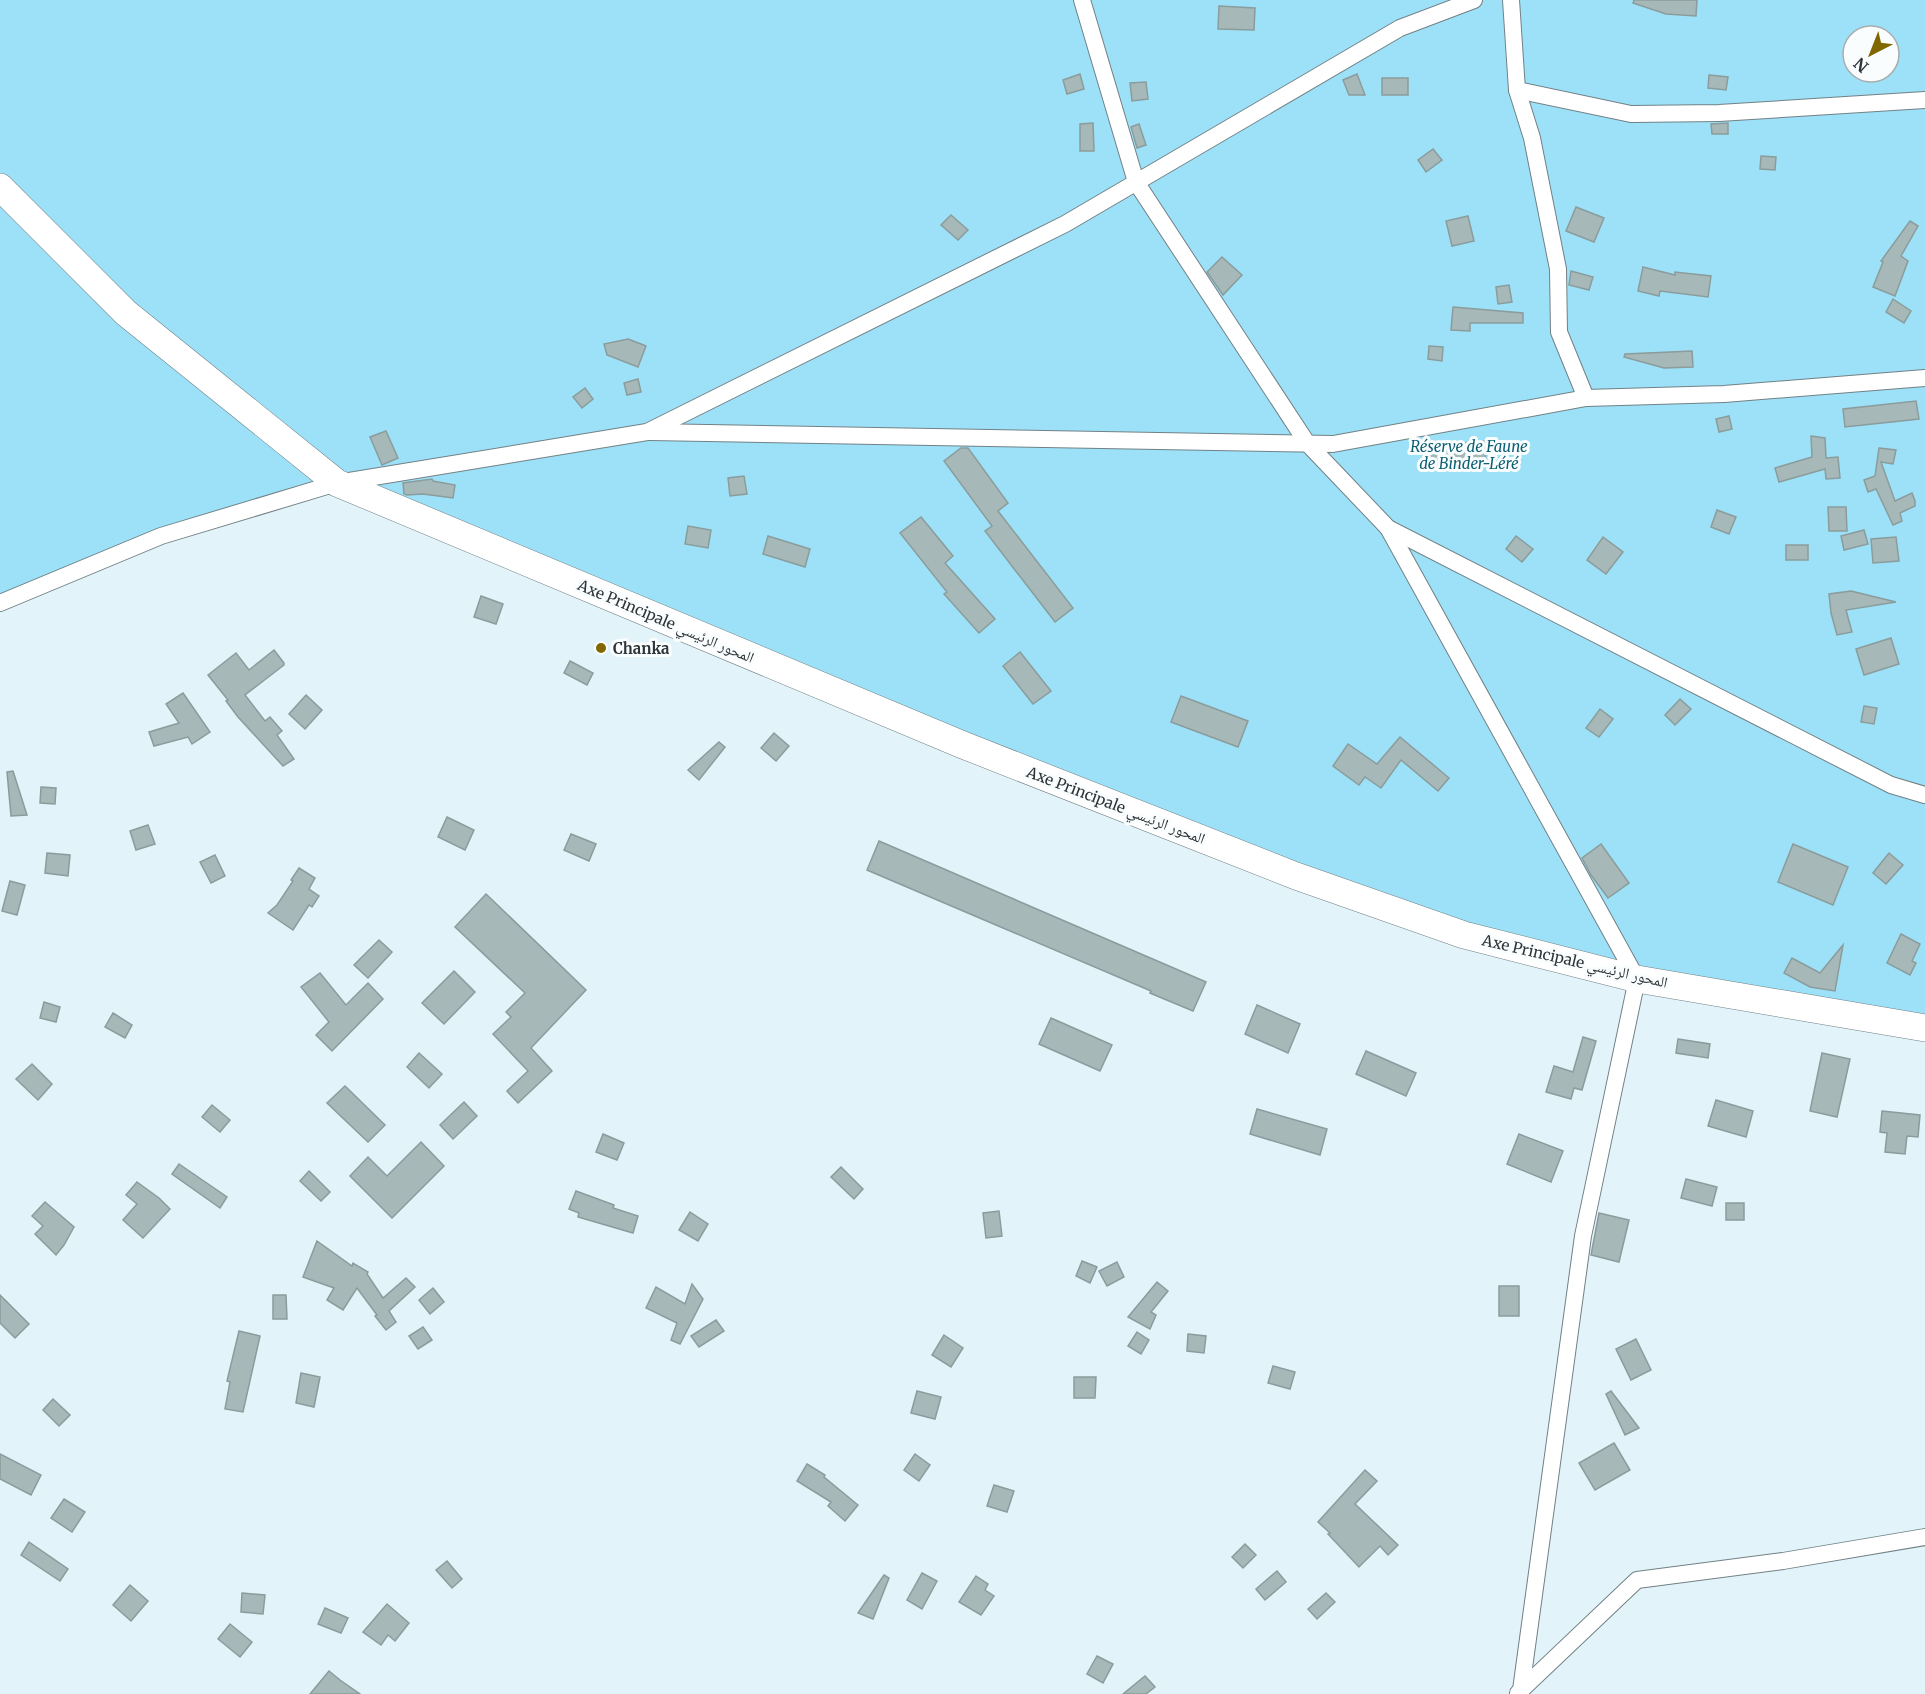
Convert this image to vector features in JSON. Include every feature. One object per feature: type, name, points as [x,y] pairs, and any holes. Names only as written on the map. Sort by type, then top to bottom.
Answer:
[{"type":"main road","name":"Axe Principale المحور الرئيسي","points":[[0,187],[126,313],[337,483],[963,745],[1296,876],[1464,935],[1637,979],[1925,1028]]},
{"type":"street","points":[[1082,0],[1136,183],[1307,443],[1388,528],[1637,979],[1583,1236],[1519,1692]]},
{"type":"street","points":[[646,432],[1065,224],[1400,28],[1474,0]]},
{"type":"street","points":[[1510,0],[1516,90],[1532,138],[1558,269],[1559,332],[1586,398]]},
{"type":"street","points":[[1516,90],[1631,114],[1719,113],[1925,100]]},
{"type":"street","points":[[0,603],[161,536],[337,483],[646,432],[1333,444],[1586,398],[1724,394],[1925,378]]},
{"type":"street","points":[[1388,528],[1891,785],[1925,795]]},
{"type":"street","points":[[1519,1692],[1637,1580],[1783,1561],[1925,1537]]},
{"type":"green space","name":"Réserve de Faune de Binder-Léré","points":[[0,0],[1925,0],[1925,1028],[1464,935],[337,483],[154,539],[0,603]]},
{"type":"building","points":[[1634,0],[1697,0],[1696,16],[1666,14],[1633,3]]},
{"type":"building","points":[[1219,6],[1255,8],[1254,30],[1218,29]]},
{"type":"building","points":[[1080,74],[1084,89],[1067,94],[1063,80]]},
{"type":"building","points":[[1357,74],[1365,95],[1349,95],[1343,80]]},
{"type":"building","points":[[1709,75],[1728,77],[1726,90],[1708,88]]},
{"type":"building","points":[[1382,78],[1408,78],[1408,95],[1382,95]]},
{"type":"building","points":[[1146,82],[1148,99],[1132,101],[1130,83]]},
{"type":"building","points":[[1093,123],[1094,151],[1080,151],[1080,124]]},
{"type":"building","points":[[1728,123],[1728,134],[1712,134],[1711,124]]},
{"type":"building","points":[[1139,124],[1146,145],[1137,148],[1131,127]]},
{"type":"building","points":[[1433,149],[1442,160],[1426,172],[1418,160]]},
{"type":"building","points":[[1761,156],[1776,157],[1775,170],[1760,169]]},
{"type":"building","points":[[1576,207],[1604,218],[1594,242],[1566,231]]},
{"type":"building","points":[[951,215],[968,230],[958,240],[941,225]]},
{"type":"building","points":[[1468,216],[1474,241],[1452,246],[1446,221]]},
{"type":"building","points":[[1910,221],[1918,226],[1901,256],[1908,261],[1895,296],[1873,287],[1883,262],[1881,261]]},
{"type":"building","points":[[1222,257],[1242,275],[1223,295],[1207,272]]},
{"type":"building","points":[[1643,267],[1675,275],[1675,272],[1711,276],[1708,297],[1660,291],[1659,296],[1638,291]]},
{"type":"building","points":[[1571,271],[1593,277],[1589,290],[1569,285]]},
{"type":"building","points":[[1509,285],[1512,302],[1498,304],[1496,287]]},
{"type":"building","points":[[1893,299],[1911,311],[1904,323],[1886,312]]},
{"type":"building","points":[[1453,307],[1523,313],[1523,323],[1470,323],[1470,331],[1451,330]]},
{"type":"building","points":[[628,339],[646,346],[638,367],[607,355],[604,344]]},
{"type":"building","points":[[1429,346],[1443,347],[1442,361],[1428,359]]},
{"type":"building","points":[[1692,351],[1693,367],[1664,368],[1624,357],[1625,354]]},
{"type":"building","points":[[638,379],[641,392],[627,395],[624,383]]},
{"type":"building","points":[[585,388],[593,399],[582,408],[573,397]]},
{"type":"building","points":[[1916,401],[1919,419],[1845,427],[1843,409]]},
{"type":"building","points":[[1729,416],[1732,429],[1719,432],[1716,419]]},
{"type":"building","points":[[386,431],[398,458],[382,465],[370,437]]},
{"type":"building","points":[[1811,436],[1825,438],[1826,458],[1838,457],[1840,478],[1826,479],[1825,469],[1779,482],[1775,468],[1812,457]]},
{"type":"building","points":[[1484,441],[1486,463],[1428,468],[1426,446]]},
{"type":"building","points":[[961,448],[968,448],[1008,503],[998,511],[1073,608],[1055,622],[985,531],[992,526],[944,461]]},
{"type":"building","points":[[1879,448],[1896,450],[1893,464],[1881,462],[1895,501],[1912,493],[1915,501],[1915,506],[1900,513],[1902,521],[1893,525],[1876,489],[1868,492],[1864,480],[1875,476]]},
{"type":"building","points":[[744,476],[747,494],[730,496],[728,478]]},
{"type":"building","points":[[432,479],[455,485],[453,498],[404,494],[403,483]]},
{"type":"building","points":[[1828,507],[1846,507],[1847,531],[1829,531]]},
{"type":"building","points":[[1717,510],[1736,517],[1729,534],[1711,527]]},
{"type":"building","points":[[921,517],[953,556],[945,563],[995,619],[979,633],[944,594],[947,592],[900,533]]},
{"type":"building","points":[[688,526],[711,530],[708,548],[685,544]]},
{"type":"building","points":[[1864,530],[1868,544],[1844,550],[1841,536]]},
{"type":"building","points":[[768,536],[810,549],[805,567],[763,554]]},
{"type":"building","points":[[1516,536],[1533,549],[1522,562],[1506,549]]},
{"type":"building","points":[[1603,537],[1623,552],[1606,574],[1587,560]]},
{"type":"building","points":[[1896,537],[1899,561],[1873,563],[1871,539]]},
{"type":"building","points":[[1786,545],[1808,545],[1808,560],[1786,560]]},
{"type":"building","points":[[1851,591],[1896,602],[1846,610],[1852,632],[1837,635],[1829,594]]},
{"type":"building","points":[[481,596],[503,604],[496,624],[474,617]]},
{"type":"building","points":[[1891,638],[1899,664],[1864,675],[1856,649]]},
{"type":"building","points":[[274,650],[284,665],[245,695],[265,721],[270,717],[282,731],[277,735],[294,759],[283,766],[238,717],[208,675],[236,653],[249,670]]},
{"type":"building","points":[[1020,652],[1051,691],[1033,704],[1003,666]]},
{"type":"building","points":[[570,661],[593,673],[587,685],[564,673]]},
{"type":"building","points":[[183,693],[210,732],[192,744],[188,737],[154,746],[149,732],[179,723],[166,704]]},
{"type":"building","points":[[306,695],[322,710],[305,729],[289,714]]},
{"type":"building","points":[[1181,696],[1248,721],[1238,747],[1171,722]]},
{"type":"building","points":[[1680,699],[1691,709],[1675,725],[1665,715]]},
{"type":"building","points":[[1864,706],[1877,708],[1874,724],[1861,722]]},
{"type":"building","points":[[1600,709],[1613,719],[1599,737],[1586,728]]},
{"type":"building","points":[[774,733],[789,746],[776,761],[761,748]]},
{"type":"building","points":[[1400,737],[1449,778],[1438,791],[1401,760],[1381,788],[1365,777],[1359,785],[1333,766],[1348,744],[1377,764]]},
{"type":"building","points":[[719,742],[725,747],[699,780],[688,770]]},
{"type":"building","points":[[13,771],[27,815],[11,816],[7,772]]},
{"type":"building","points":[[41,787],[56,788],[55,804],[40,803]]},
{"type":"building","points":[[447,817],[474,830],[465,850],[438,837]]},
{"type":"building","points":[[148,825],[155,844],[136,850],[130,831]]},
{"type":"building","points":[[571,834],[596,844],[589,861],[564,850]]},
{"type":"building","points":[[879,841],[1206,982],[1193,1011],[867,870]]},
{"type":"building","points":[[1601,844],[1629,883],[1608,898],[1582,858]]},
{"type":"building","points":[[1793,844],[1848,867],[1833,905],[1778,882]]},
{"type":"building","points":[[47,853],[70,855],[68,876],[45,873]]},
{"type":"building","points":[[1889,853],[1903,865],[1886,884],[1873,873]]},
{"type":"building","points":[[215,855],[225,876],[211,883],[200,862]]},
{"type":"building","points":[[299,868],[315,878],[309,889],[319,896],[312,907],[309,905],[293,930],[268,913],[277,905]]},
{"type":"building","points":[[10,881],[25,885],[17,915],[2,911]]},
{"type":"building","points":[[486,894],[586,990],[531,1048],[552,1071],[518,1103],[507,1091],[528,1071],[493,1034],[511,1017],[506,1012],[525,993],[455,927]]},
{"type":"building","points":[[1901,934],[1920,944],[1912,961],[1916,963],[1910,975],[1887,963]]},
{"type":"building","points":[[379,940],[392,952],[368,978],[354,965]]},
{"type":"building","points":[[1843,945],[1835,991],[1810,987],[1784,973],[1792,958],[1820,973]]},
{"type":"building","points":[[454,971],[475,992],[444,1024],[422,1003]]},
{"type":"building","points":[[320,973],[346,1005],[368,983],[383,999],[332,1051],[316,1035],[329,1022],[301,987]]},
{"type":"building","points":[[44,1002],[60,1007],[56,1022],[40,1018]]},
{"type":"building","points":[[1257,1005],[1300,1024],[1288,1053],[1245,1034]]},
{"type":"building","points":[[113,1013],[132,1025],[125,1038],[105,1027]]},
{"type":"building","points":[[1051,1018],[1112,1045],[1100,1071],[1039,1044]]},
{"type":"building","points":[[1583,1037],[1596,1041],[1582,1090],[1574,1088],[1571,1099],[1546,1092],[1554,1066],[1573,1072]]},
{"type":"building","points":[[1678,1039],[1710,1044],[1708,1058],[1676,1053]]},
{"type":"building","points":[[1366,1051],[1416,1073],[1406,1096],[1356,1074]]},
{"type":"building","points":[[419,1053],[442,1074],[429,1088],[407,1067]]},
{"type":"building","points":[[1822,1053],[1850,1059],[1837,1117],[1810,1111]]},
{"type":"building","points":[[32,1064],[52,1084],[38,1100],[16,1079]]},
{"type":"building","points":[[345,1086],[385,1125],[368,1142],[327,1103]]},
{"type":"building","points":[[1716,1100],[1753,1111],[1746,1137],[1708,1126]]},
{"type":"building","points":[[464,1102],[477,1116],[453,1139],[440,1125]]},
{"type":"building","points":[[212,1105],[230,1120],[220,1132],[202,1117]]},
{"type":"building","points":[[1257,1109],[1327,1129],[1320,1155],[1250,1134]]},
{"type":"building","points":[[1882,1111],[1920,1115],[1918,1137],[1907,1136],[1905,1154],[1885,1152],[1887,1133],[1880,1132]]},
{"type":"building","points":[[603,1134],[624,1143],[617,1160],[596,1152]]},
{"type":"building","points":[[1519,1134],[1563,1151],[1551,1182],[1507,1164]]},
{"type":"building","points":[[421,1142],[444,1166],[392,1218],[350,1176],[368,1157],[387,1176]]},
{"type":"building","points":[[179,1164],[227,1197],[220,1208],[172,1174]]},
{"type":"building","points":[[841,1167],[863,1189],[854,1199],[831,1177]]},
{"type":"building","points":[[309,1171],[330,1192],[321,1201],[300,1181]]},
{"type":"building","points":[[1686,1179],[1717,1187],[1712,1206],[1681,1198]]},
{"type":"building","points":[[137,1182],[170,1209],[143,1238],[123,1220],[137,1204],[126,1195]]},
{"type":"building","points":[[576,1191],[614,1205],[613,1208],[638,1216],[633,1233],[578,1217],[579,1213],[569,1209]]},
{"type":"building","points":[[45,1202],[74,1227],[56,1255],[35,1234],[43,1226],[32,1216]]},
{"type":"building","points":[[1726,1203],[1744,1203],[1744,1220],[1726,1220]]},
{"type":"building","points":[[999,1211],[1002,1236],[986,1238],[983,1213]]},
{"type":"building","points":[[690,1212],[708,1224],[698,1241],[679,1230]]},
{"type":"building","points":[[1599,1213],[1629,1220],[1619,1262],[1591,1255]]},
{"type":"building","points":[[317,1241],[352,1266],[353,1263],[368,1272],[367,1274],[383,1298],[406,1278],[415,1287],[389,1311],[396,1322],[386,1330],[357,1288],[343,1310],[327,1300],[334,1288],[303,1277]]},
{"type":"building","points":[[1082,1261],[1097,1267],[1090,1283],[1076,1276]]},
{"type":"building","points":[[1117,1262],[1124,1277],[1107,1286],[1099,1271]]},
{"type":"building","points":[[1157,1282],[1168,1291],[1151,1312],[1156,1315],[1150,1329],[1128,1317]]},
{"type":"building","points":[[692,1284],[703,1299],[680,1344],[671,1340],[677,1323],[646,1308],[656,1287],[685,1304]]},
{"type":"building","points":[[1499,1286],[1519,1286],[1519,1316],[1499,1316]]},
{"type":"building","points":[[433,1288],[444,1302],[430,1314],[419,1300]]},
{"type":"building","points":[[0,1295],[29,1324],[15,1338],[0,1323]]},
{"type":"building","points":[[273,1295],[286,1295],[287,1319],[273,1319]]},
{"type":"building","points":[[716,1320],[724,1331],[699,1347],[691,1336]]},
{"type":"building","points":[[423,1327],[432,1340],[418,1349],[409,1336]]},
{"type":"building","points":[[239,1331],[260,1336],[243,1412],[225,1409],[230,1382],[227,1381]]},
{"type":"building","points":[[1137,1332],[1149,1340],[1141,1354],[1128,1346]]},
{"type":"building","points":[[1188,1334],[1206,1336],[1204,1353],[1187,1351]]},
{"type":"building","points":[[944,1335],[963,1348],[951,1367],[932,1355]]},
{"type":"building","points":[[1636,1339],[1651,1370],[1631,1380],[1616,1349]]},
{"type":"building","points":[[1273,1366],[1295,1372],[1290,1389],[1268,1383]]},
{"type":"building","points":[[301,1373],[320,1377],[314,1407],[296,1403]]},
{"type":"building","points":[[1074,1377],[1096,1377],[1095,1398],[1074,1398]]},
{"type":"building","points":[[917,1391],[941,1397],[935,1419],[911,1413]]},
{"type":"building","points":[[1611,1391],[1639,1428],[1625,1435],[1606,1394]]},
{"type":"building","points":[[53,1399],[70,1415],[59,1426],[43,1410]]},
{"type":"building","points":[[1614,1443],[1630,1470],[1595,1490],[1579,1463]]},
{"type":"building","points":[[0,1454],[41,1475],[31,1495],[0,1479]]},
{"type":"building","points":[[915,1454],[930,1465],[919,1481],[904,1470]]},
{"type":"building","points":[[807,1464],[825,1475],[824,1477],[858,1505],[845,1521],[828,1506],[831,1502],[797,1481]]},
{"type":"building","points":[[1365,1470],[1377,1481],[1355,1504],[1398,1545],[1388,1555],[1380,1546],[1359,1567],[1318,1522]]},
{"type":"building","points":[[994,1485],[1014,1491],[1007,1512],[987,1506]]},
{"type":"building","points":[[64,1499],[85,1512],[72,1532],[51,1518]]},
{"type":"building","points":[[29,1542],[68,1569],[60,1581],[21,1555]]},
{"type":"building","points":[[1245,1544],[1256,1555],[1243,1568],[1232,1557]]},
{"type":"building","points":[[447,1561],[462,1579],[452,1588],[436,1570]]},
{"type":"building","points":[[1277,1571],[1286,1582],[1265,1600],[1256,1589]]},
{"type":"building","points":[[922,1573],[937,1581],[922,1609],[907,1600]]},
{"type":"building","points":[[884,1575],[889,1578],[873,1619],[858,1613]]},
{"type":"building","points":[[976,1576],[988,1584],[985,1590],[994,1596],[981,1615],[959,1602]]},
{"type":"building","points":[[130,1585],[148,1601],[131,1621],[113,1605]]},
{"type":"building","points":[[242,1593],[265,1595],[263,1614],[241,1612]]},
{"type":"building","points":[[1326,1593],[1335,1602],[1317,1619],[1308,1609]]},
{"type":"building","points":[[387,1604],[409,1623],[395,1641],[388,1635],[381,1645],[363,1632]]},
{"type":"building","points":[[325,1608],[348,1618],[341,1633],[318,1624]]},
{"type":"building","points":[[230,1624],[252,1642],[240,1657],[218,1639]]},
{"type":"building","points":[[1097,1656],[1113,1664],[1103,1683],[1087,1674]]},
{"type":"building","points":[[329,1671],[340,1680],[360,1694],[310,1694]]},
{"type":"building","points":[[1145,1676],[1155,1687],[1146,1694],[1123,1694]]},
{"type":"place","name":"Chanka","points":[[601,648]]}]
